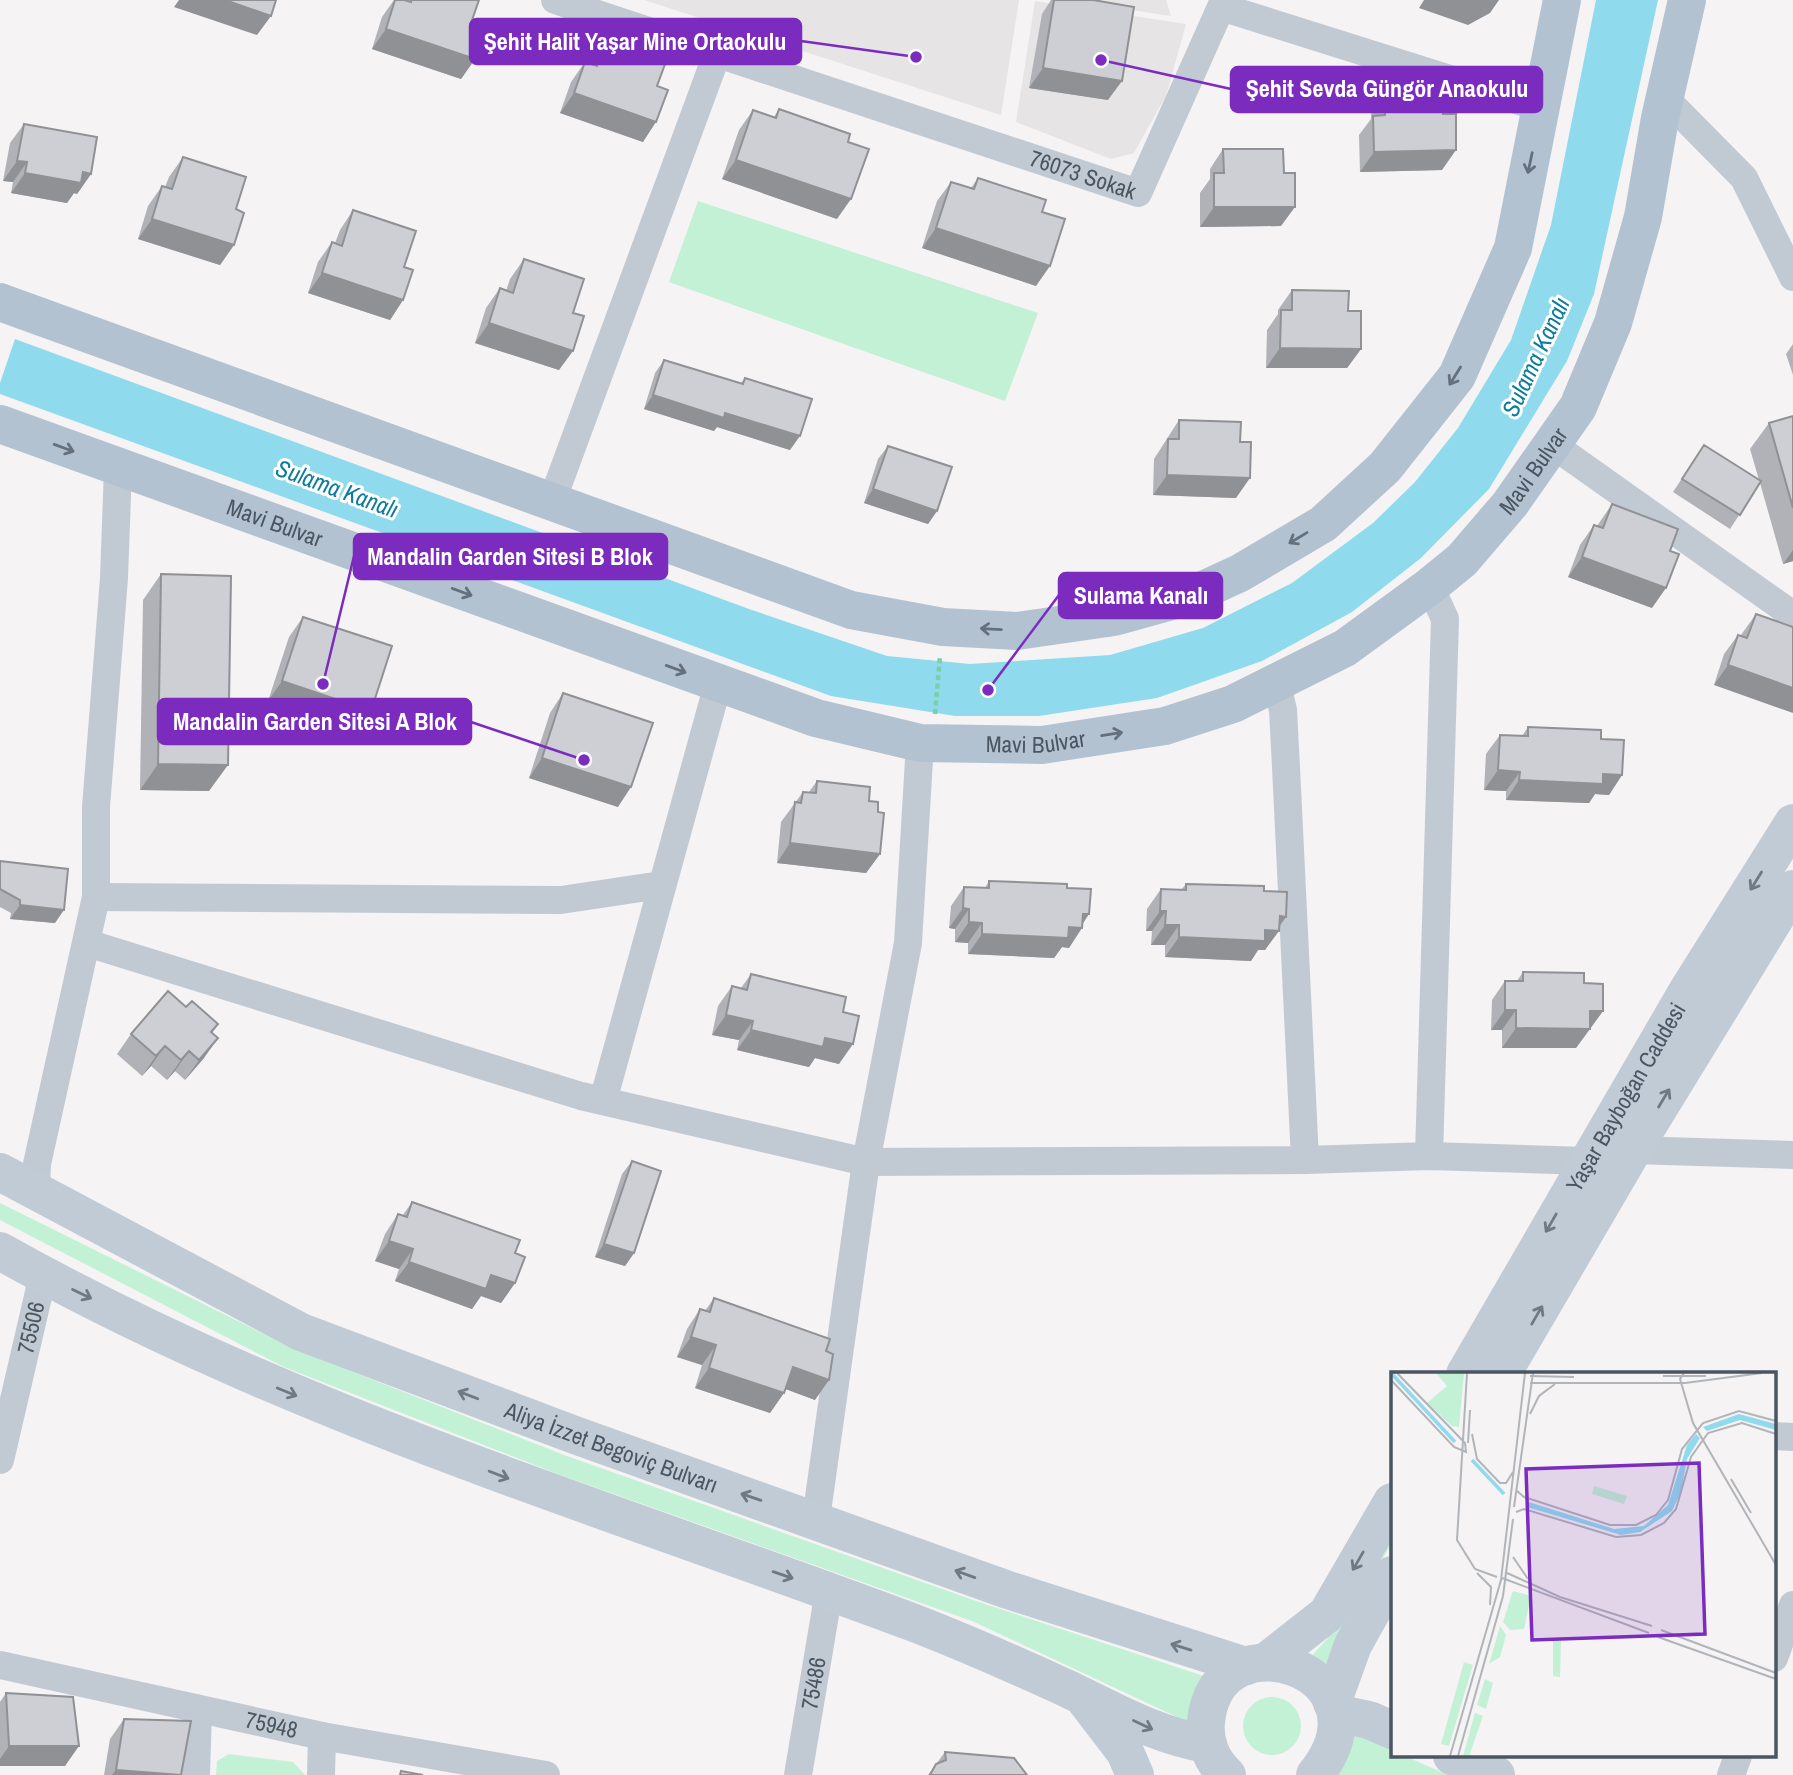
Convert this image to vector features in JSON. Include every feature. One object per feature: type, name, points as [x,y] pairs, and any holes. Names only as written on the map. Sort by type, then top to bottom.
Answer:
[{"type":"main road","points":[[2,304],[851,610],[943,627],[1017,631],[1114,617],[1190,596],[1240,573],[1323,524],[1385,467],[1457,376],[1513,248],[1562,0]]},
{"type":"main road","name":"Mavi Bulvar","points":[[0,424],[816,718],[928,734],[1042,745],[1165,726],[1233,704],[1345,648],[1430,586],[1470,551],[1510,504],[1578,407],[1613,323],[1643,217],[1664,97],[1687,0]]},
{"type":"main road","name":"Yaşar Bayboğan Caddesi","points":[[1466,1372],[1586,1161],[1688,990],[1793,823]]},
{"type":"main road","name":"Yaşar Bayboğan Caddesi","points":[[1504,1372],[1633,1150],[1793,889]]},
{"type":"main road","points":[[0,1158],[36,1189]]},
{"type":"main road","name":"Aliya İzzet Begoviç Bulvarı","points":[[0,1172],[301,1332],[572,1434],[816,1519],[1008,1590],[1256,1664],[1298,1667],[1321,1686],[1334,1708]]},
{"type":"main road","points":[[0,1251],[43,1275],[281,1390],[525,1485],[829,1591],[987,1651],[1163,1734],[1214,1763]]},
{"type":"main road","points":[[1214,1763],[1207,1710],[1215,1692],[1228,1677],[1256,1664],[1327,1614],[1391,1504]]},
{"type":"main road","points":[[1315,1775],[1327,1760],[1334,1742],[1334,1708],[1353,1645],[1391,1577]]},
{"type":"main road","points":[[1082,1696],[1125,1752],[1135,1775]]},
{"type":"main road","points":[[1334,1708],[1391,1730]]},
{"type":"main road","points":[[1457,1758],[1496,1775]]},
{"type":"street","name":"76073 Sokak","points":[[555,0],[1138,192],[1219,3],[1542,108]]},
{"type":"street","points":[[552,501],[716,54]]},
{"type":"street","points":[[1664,97],[1744,178],[1793,277]]},
{"type":"street","points":[[1553,444],[1793,615]]},
{"type":"street","points":[[36,1189],[37,1164],[96,897],[96,807],[114,578],[118,468]]},
{"type":"street","points":[[1429,1156],[1445,619],[1430,586]]},
{"type":"street","points":[[1276,682],[1283,710],[1286,755],[1306,1160]]},
{"type":"street","points":[[603,1101],[718,684]]},
{"type":"street","points":[[816,1519],[866,1162],[908,943],[928,734]]},
{"type":"street","points":[[96,897],[561,900],[661,885]]},
{"type":"street","points":[[87,943],[603,1101],[866,1162],[1306,1160],[1429,1156],[1586,1161]]},
{"type":"street","points":[[1633,1150],[1793,1155]]},
{"type":"street","name":"75506","points":[[0,1460],[43,1275]]},
{"type":"street","name":"75486","points":[[798,1775],[829,1591]]},
{"type":"street","points":[[1776,1652],[1793,1605]]},
{"type":"street","name":"75948","points":[[0,1665],[322,1736],[545,1775]]},
{"type":"street","points":[[196,1775],[198,1710]]},
{"type":"street","points":[[321,1775],[322,1736]]},
{"type":"street","points":[[1731,1775],[1737,1758]]},
{"type":"path","points":[[928,734],[940,654]]},
{"type":"shaded area","points":[[644,0],[1019,0],[1001,115]]},
{"type":"shaded area","points":[[1065,0],[1166,0],[1171,16]]},
{"type":"shaded area","points":[[1035,1],[1186,24],[1166,96],[1134,153],[1111,159],[1016,122]]},
{"type":"green space","points":[[698,201],[1038,313],[1005,401],[669,282]]},
{"type":"green space","points":[[0,1203],[292,1348],[564,1455],[979,1602],[1213,1679],[1194,1725],[972,1621],[558,1474],[284,1367],[0,1220]]},
{"type":"green space","points":[[1391,1532],[1391,1544],[1323,1668],[1306,1662],[1328,1638]]},
{"type":"green space","points":[[1266,1697],[1278,1697],[1293,1705],[1301,1720],[1301,1732],[1293,1747],[1278,1755],[1266,1755],[1251,1747],[1243,1732],[1243,1720],[1251,1705]]},
{"type":"green space","points":[[1347,1730],[1391,1750],[1391,1758],[1410,1758],[1448,1775],[1333,1775]]},
{"type":"green space","points":[[229,1754],[293,1762],[305,1775],[216,1775],[217,1761]]},
{"type":"water","points":[[1596,0],[1658,0],[1594,294],[1567,361],[1489,489],[1421,558],[1352,612],[1262,661],[1157,698],[1039,716],[955,716],[831,696],[0,394],[0,383],[15,339],[749,609],[887,656],[970,664],[1110,655],[1203,628],[1292,583],[1373,523],[1415,482],[1458,428],[1511,340],[1551,225]]},
{"type":"building","points":[[225,0],[276,0],[271,16]]},
{"type":"building","points":[[395,0],[479,0],[471,23],[486,27],[475,59],[386,29]]},
{"type":"building","points":[[1054,0],[1093,0],[1134,7],[1122,81],[1043,68]]},
{"type":"building","points":[[608,35],[668,56],[657,86],[668,90],[656,122],[574,93],[585,62],[597,66]]},
{"type":"building","points":[[1443,94],[1443,114],[1456,114],[1456,150],[1374,152],[1373,116],[1385,115],[1385,95]]},
{"type":"building","points":[[779,109],[850,134],[848,142],[869,149],[851,199],[736,160],[753,110],[776,118]]},
{"type":"building","points":[[24,124],[97,137],[91,174],[83,172],[81,183],[25,173],[27,162],[17,161]]},
{"type":"building","points":[[1223,149],[1283,149],[1284,173],[1295,173],[1295,207],[1214,207],[1214,173],[1224,173]]},
{"type":"building","points":[[183,157],[246,177],[236,209],[244,213],[234,245],[152,219],[162,186],[172,189]]},
{"type":"building","points":[[978,178],[1046,200],[1042,212],[1065,219],[1050,266],[936,228],[951,182],[974,189]]},
{"type":"building","points":[[353,210],[416,231],[404,267],[413,270],[403,300],[322,273],[332,242],[342,246]]},
{"type":"building","points":[[524,259],[584,279],[573,313],[584,316],[573,351],[489,323],[500,288],[513,293]]},
{"type":"building","points":[[1292,290],[1349,291],[1348,311],[1361,311],[1361,349],[1280,348],[1281,310],[1292,310]]},
{"type":"building","points":[[664,360],[743,384],[745,378],[812,399],[800,436],[725,413],[724,418],[653,395]]},
{"type":"building","points":[[1793,416],[1793,508],[1769,423]]},
{"type":"building","points":[[1179,420],[1241,422],[1240,442],[1251,442],[1250,478],[1167,475],[1168,439],[1179,439]]},
{"type":"building","points":[[1704,445],[1761,481],[1740,515],[1682,479]]},
{"type":"building","points":[[888,446],[952,467],[937,511],[873,489]]},
{"type":"building","points":[[1612,504],[1678,529],[1670,551],[1679,554],[1666,588],[1582,557],[1594,525],[1603,528]]},
{"type":"building","points":[[161,574],[231,576],[228,765],[158,764]]},
{"type":"building","points":[[1756,614],[1793,627],[1793,688],[1728,665],[1738,635],[1747,638]]},
{"type":"building","points":[[303,617],[392,646],[371,711],[282,681]]},
{"type":"building","points":[[563,693],[653,723],[631,787],[542,758]]},
{"type":"building","points":[[1528,727],[1601,730],[1601,739],[1624,740],[1622,775],[1603,774],[1603,784],[1519,780],[1520,772],[1498,770],[1500,735],[1528,736]]},
{"type":"building","points":[[817,781],[870,787],[869,801],[878,802],[878,812],[884,813],[880,854],[790,843],[795,802],[801,803],[803,792],[816,793]]},
{"type":"building","points":[[0,861],[68,869],[64,910],[20,905],[20,900],[0,889]]},
{"type":"building","points":[[989,881],[1067,884],[1067,888],[1091,889],[1089,914],[1083,914],[1082,928],[1069,927],[1068,938],[982,934],[982,923],[969,922],[969,909],[963,908],[964,887],[989,888]]},
{"type":"building","points":[[1186,884],[1264,886],[1264,891],[1287,892],[1286,917],[1280,916],[1279,931],[1265,930],[1265,941],[1179,937],[1179,925],[1165,925],[1166,911],[1160,911],[1161,889],[1186,890]]},
{"type":"building","points":[[1523,972],[1584,973],[1584,983],[1603,984],[1603,1011],[1590,1011],[1590,1029],[1516,1028],[1516,1010],[1505,1010],[1505,981],[1523,981]]},
{"type":"building","points":[[751,974],[846,997],[843,1012],[859,1016],[853,1044],[825,1038],[823,1047],[751,1030],[753,1021],[726,1015],[732,986],[747,990]]},
{"type":"building","points":[[168,991],[186,1007],[192,1001],[218,1024],[211,1032],[218,1038],[199,1060],[189,1051],[181,1060],[165,1046],[156,1056],[131,1034]]},
{"type":"building","points":[[632,1161],[661,1171],[634,1253],[604,1244]]},
{"type":"building","points":[[412,1202],[520,1240],[515,1253],[525,1257],[515,1283],[491,1275],[486,1289],[409,1262],[413,1249],[389,1241],[398,1214],[407,1217]]},
{"type":"building","points":[[714,1298],[830,1339],[826,1351],[833,1354],[829,1380],[793,1367],[784,1393],[709,1368],[716,1345],[691,1337],[700,1309],[710,1312]]},
{"type":"building","points":[[6,1693],[73,1697],[79,1746],[9,1746]]},
{"type":"building","points":[[124,1719],[191,1721],[181,1775],[116,1770]]},
{"type":"building","points":[[945,1752],[1014,1758],[1027,1775],[930,1775],[936,1764],[946,1760]]},
{"type":"building","points":[[401,1771],[423,1775],[400,1775]]},
{"type":"place","name":"Şehit Halit Yaşar Mine Ortaokulu","points":[[916,57]]},
{"type":"place","name":"Şehit Sevda Güngör Anaokulu","points":[[1101,60]]},
{"type":"place","name":"Mandalin Garden Sitesi B Blok","points":[[323,684]]},
{"type":"place","name":"Sulama Kanalı","points":[[988,690]]},
{"type":"place","name":"Mandalin Garden Sitesi A Blok","points":[[584,760]]}]
